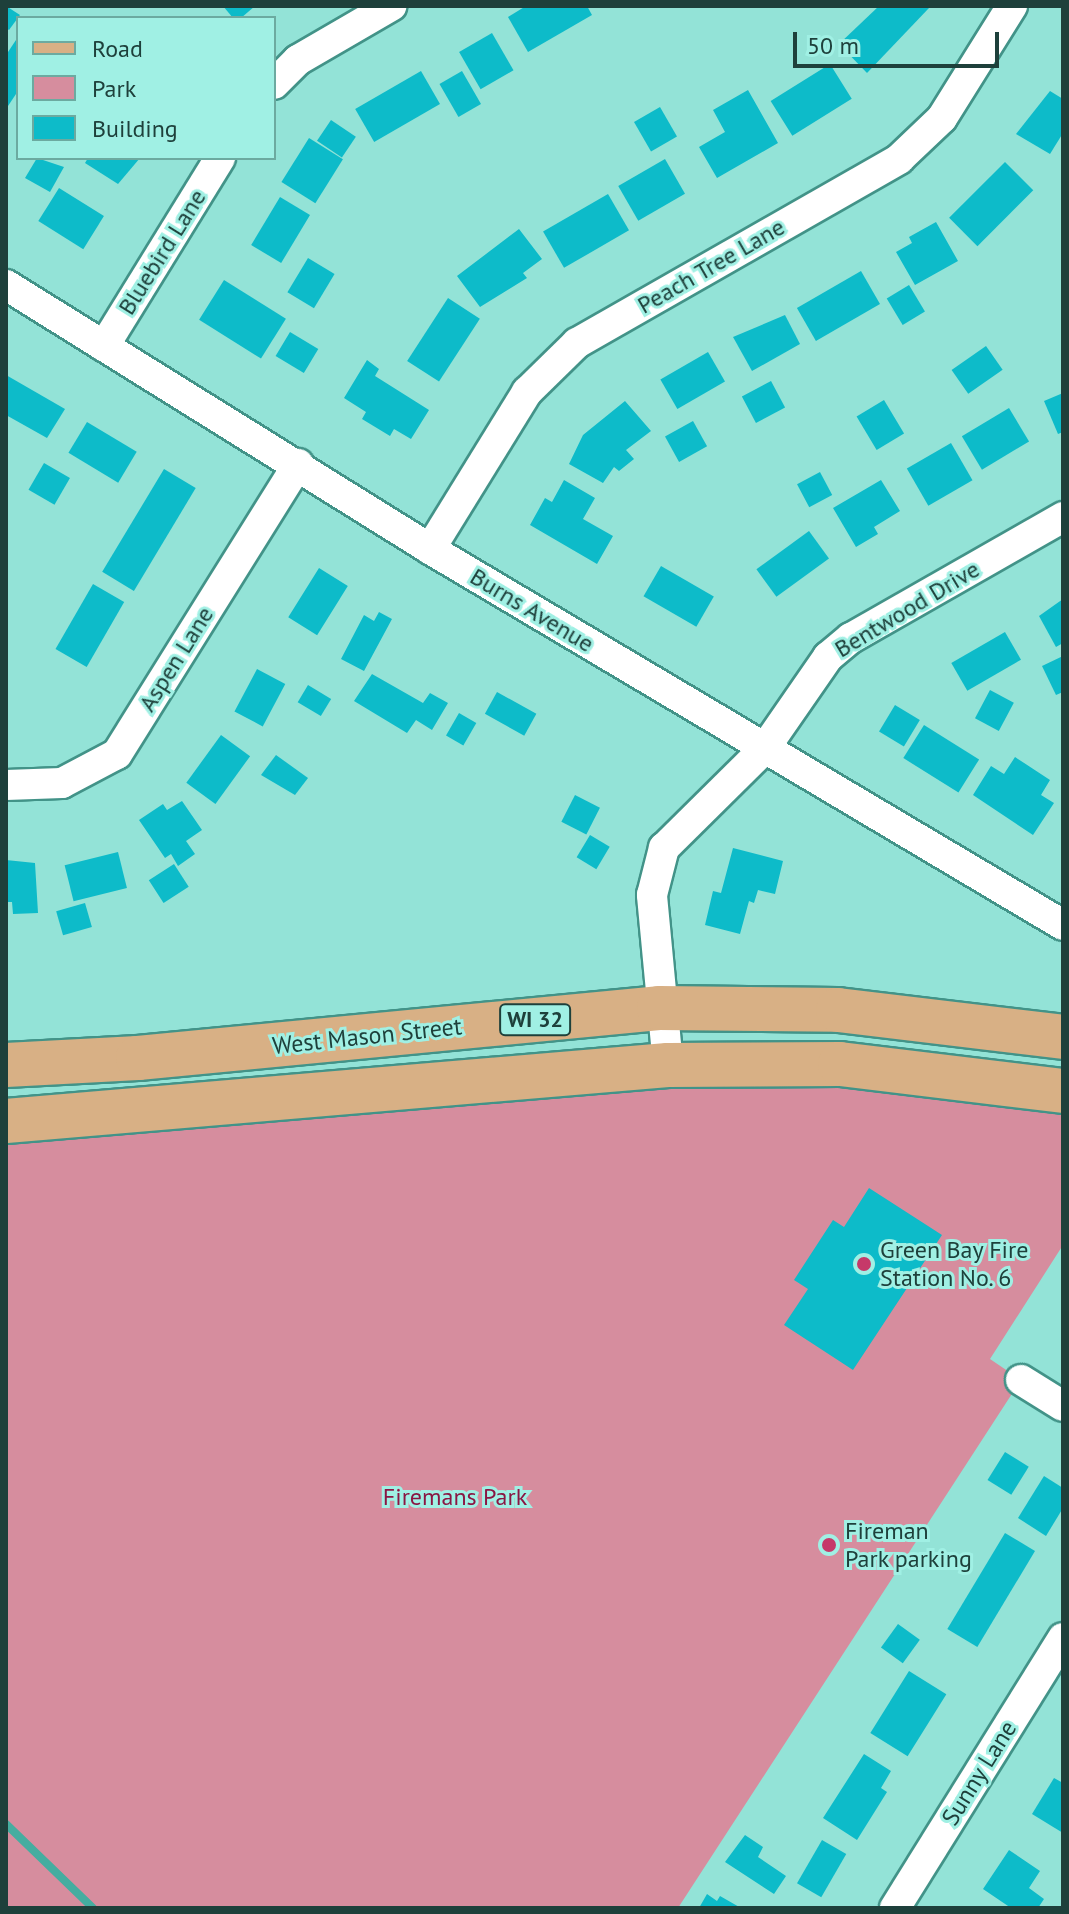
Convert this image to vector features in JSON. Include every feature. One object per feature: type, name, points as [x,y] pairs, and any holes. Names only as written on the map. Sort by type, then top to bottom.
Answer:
[{"type":"main road","name":"West Mason Street","points":[[6,1065],[138,1058],[659,1008],[838,1010],[1063,1037]]},
{"type":"main road","name":"WI 32","points":[[6,1121],[668,1065],[840,1064],[1063,1091]]},
{"type":"street","points":[[276,82],[298,60],[358,14],[391,6]]},
{"type":"street","name":"Peach Tree Lane","points":[[430,549],[527,392],[577,343],[899,159],[942,118],[1012,6]]},
{"type":"street","name":"Bluebird Lane","points":[[104,346],[219,160]]},
{"type":"street","name":"Burns Avenue","points":[[6,285],[430,549],[1063,925]]},
{"type":"street","name":"Aspen Lane","points":[[6,785],[62,783],[117,754],[298,464]]},
{"type":"street","name":"Bentwood Drive","points":[[668,1065],[659,1008],[652,895],[664,848],[765,748],[807,682],[851,638],[1063,517]]},
{"type":"street","points":[[1021,1380],[1063,1406]]},
{"type":"street","name":"Sunny Lane","points":[[895,1908],[1063,1638]]},
{"type":"green space","name":"Firemans Park","points":[[668,1065],[1063,1091],[1063,1245],[990,1359],[1021,1380],[678,1908],[6,1908],[6,1121]]},
{"type":"building","points":[[6,6],[20,15],[16,16],[9,30],[6,28]]},
{"type":"building","points":[[223,6],[255,6],[243,16],[231,16]]},
{"type":"building","points":[[526,6],[587,6],[592,15],[528,52],[508,17]]},
{"type":"building","points":[[879,6],[929,8],[867,73],[839,44]]},
{"type":"building","points":[[492,33],[514,70],[481,89],[459,52]]},
{"type":"building","points":[[16,40],[16,94],[6,109],[6,55]]},
{"type":"building","points":[[830,64],[852,99],[792,136],[771,101]]},
{"type":"building","points":[[421,71],[440,104],[374,142],[355,109]]},
{"type":"building","points":[[462,71],[481,104],[458,117],[439,84]]},
{"type":"building","points":[[748,90],[778,143],[717,178],[699,147],[725,132],[713,110]]},
{"type":"building","points":[[1050,91],[1063,99],[1063,133],[1050,154],[1016,134]]},
{"type":"building","points":[[660,107],[677,136],[651,151],[634,122]]},
{"type":"building","points":[[331,120],[356,137],[342,158],[317,141]]},
{"type":"building","points":[[309,138],[343,159],[315,203],[281,182]]},
{"type":"building","points":[[665,159],[685,194],[638,221],[618,186]]},
{"type":"building","points":[[36,160],[64,167],[50,192],[25,178]]},
{"type":"building","points":[[87,160],[138,160],[118,184],[85,163]]},
{"type":"building","points":[[1005,162],[1033,190],[977,246],[949,218]]},
{"type":"building","points":[[59,188],[104,216],[83,249],[38,221]]},
{"type":"building","points":[[608,194],[629,230],[564,268],[543,232]]},
{"type":"building","points":[[280,197],[310,215],[281,263],[251,245]]},
{"type":"building","points":[[936,222],[958,261],[915,285],[896,252],[912,243],[909,237]]},
{"type":"building","points":[[519,229],[542,259],[523,273],[527,278],[480,307],[457,276]]},
{"type":"building","points":[[308,258],[335,274],[314,308],[287,292]]},
{"type":"building","points":[[861,271],[880,304],[816,341],[797,308]]},
{"type":"building","points":[[224,280],[286,319],[261,359],[199,320]]},
{"type":"building","points":[[909,285],[925,312],[903,325],[887,298]]},
{"type":"building","points":[[448,298],[480,319],[439,382],[407,361]]},
{"type":"building","points":[[785,315],[800,344],[752,371],[733,337]]},
{"type":"building","points":[[290,332],[318,349],[304,373],[276,356]]},
{"type":"building","points":[[986,346],[1003,370],[968,394],[952,370]]},
{"type":"building","points":[[708,352],[725,381],[677,409],[660,380]]},
{"type":"building","points":[[367,360],[379,369],[375,376],[429,410],[411,439],[394,429],[390,436],[362,419],[366,412],[344,398]]},
{"type":"building","points":[[6,375],[65,409],[47,438],[6,415]]},
{"type":"building","points":[[771,381],[785,407],[756,423],[742,396]]},
{"type":"building","points":[[1063,393],[1063,432],[1058,434],[1044,401]]},
{"type":"building","points":[[884,400],[904,433],[877,450],[857,416]]},
{"type":"building","points":[[625,401],[651,431],[626,450],[634,459],[619,471],[614,467],[603,483],[569,464],[583,435]]},
{"type":"building","points":[[1009,408],[1029,441],[982,470],[962,436]]},
{"type":"building","points":[[693,421],[707,446],[679,462],[665,437]]},
{"type":"building","points":[[87,422],[137,452],[118,483],[68,453]]},
{"type":"building","points":[[951,443],[972,480],[928,506],[907,468]]},
{"type":"building","points":[[44,463],[70,478],[54,505],[28,490]]},
{"type":"building","points":[[164,469],[196,488],[134,591],[102,572]]},
{"type":"building","points":[[820,472],[832,495],[809,507],[797,484]]},
{"type":"building","points":[[564,480],[595,498],[583,519],[613,536],[597,564],[530,525],[545,498],[552,502]]},
{"type":"building","points":[[881,480],[900,511],[874,527],[878,534],[856,547],[833,508]]},
{"type":"building","points":[[809,531],[829,559],[776,597],[756,569]]},
{"type":"building","points":[[661,566],[714,596],[696,627],[644,596]]},
{"type":"building","points":[[319,568],[348,586],[317,635],[288,617]]},
{"type":"building","points":[[93,584],[124,602],[87,667],[56,649]]},
{"type":"building","points":[[1063,599],[1063,643],[1056,647],[1039,616]]},
{"type":"building","points":[[379,612],[392,619],[364,671],[341,659],[364,615],[374,621]]},
{"type":"building","points":[[1005,632],[1021,660],[967,691],[951,663]]},
{"type":"building","points":[[1063,656],[1063,692],[1056,695],[1042,666]]},
{"type":"building","points":[[257,669],[285,684],[263,726],[234,711]]},
{"type":"building","points":[[372,674],[423,703],[430,693],[448,703],[432,730],[416,720],[407,733],[354,701]]},
{"type":"building","points":[[308,685],[331,699],[321,716],[298,702]]},
{"type":"building","points":[[990,690],[1014,703],[999,731],[975,718]]},
{"type":"building","points":[[497,692],[536,714],[524,736],[485,714]]},
{"type":"building","points":[[895,705],[920,720],[904,747],[879,732]]},
{"type":"building","points":[[459,713],[476,723],[463,746],[446,736]]},
{"type":"building","points":[[924,725],[979,759],[958,793],[903,758]]},
{"type":"building","points":[[221,735],[250,756],[215,804],[186,783]]},
{"type":"building","points":[[276,755],[308,778],[295,795],[261,775]]},
{"type":"building","points":[[1015,757],[1050,780],[1041,795],[1054,803],[1033,835],[973,795],[991,766],[1004,774]]},
{"type":"building","points":[[575,795],[600,808],[586,834],[561,822]]},
{"type":"building","points":[[182,801],[202,830],[186,841],[195,854],[178,866],[171,854],[165,858],[139,820],[163,804],[167,810]]},
{"type":"building","points":[[590,835],[610,847],[596,869],[577,857]]},
{"type":"building","points":[[733,848],[783,861],[775,894],[758,890],[754,903],[749,901],[740,934],[705,925],[713,891],[721,893]]},
{"type":"building","points":[[118,852],[127,888],[74,901],[65,865]]},
{"type":"building","points":[[6,860],[35,863],[38,913],[13,914],[12,902],[6,902]]},
{"type":"building","points":[[174,864],[189,887],[164,903],[149,880]]},
{"type":"building","points":[[85,903],[92,927],[63,935],[56,911]]},
{"type":"building","name":"Green Bay Fire Station No. 6","points":[[869,1188],[942,1235],[853,1370],[784,1325],[808,1289],[794,1280],[833,1220],[844,1227]]},
{"type":"building","points":[[1005,1452],[1029,1467],[1011,1495],[988,1480]]},
{"type":"building","points":[[1044,1476],[1063,1488],[1063,1508],[1046,1536],[1018,1518]]},
{"type":"building","points":[[1005,1533],[1035,1551],[977,1647],[947,1629]]},
{"type":"building","points":[[898,1624],[920,1640],[903,1663],[881,1647]]},
{"type":"building","points":[[909,1671],[946,1694],[908,1756],[870,1733]]},
{"type":"building","points":[[864,1754],[891,1771],[881,1788],[887,1792],[857,1840],[823,1818]]},
{"type":"building","points":[[1054,1778],[1063,1783],[1063,1833],[1032,1814]]},
{"type":"building","points":[[745,1835],[763,1847],[758,1857],[786,1876],[774,1894],[725,1862]]},
{"type":"building","points":[[822,1840],[846,1854],[821,1897],[797,1883]]},
{"type":"building","points":[[1009,1850],[1040,1871],[1029,1888],[1044,1899],[1038,1908],[1011,1908],[983,1889]]},
{"type":"building","points":[[707,1894],[717,1901],[720,1896],[741,1908],[699,1908]]},
{"type":"waterway","points":[[6,1824],[93,1908]]},
{"type":"place","name":"Green Bay Fire Station No. 6","points":[[864,1264]]},
{"type":"place","name":"Fireman Park parking","points":[[829,1545]]}]
